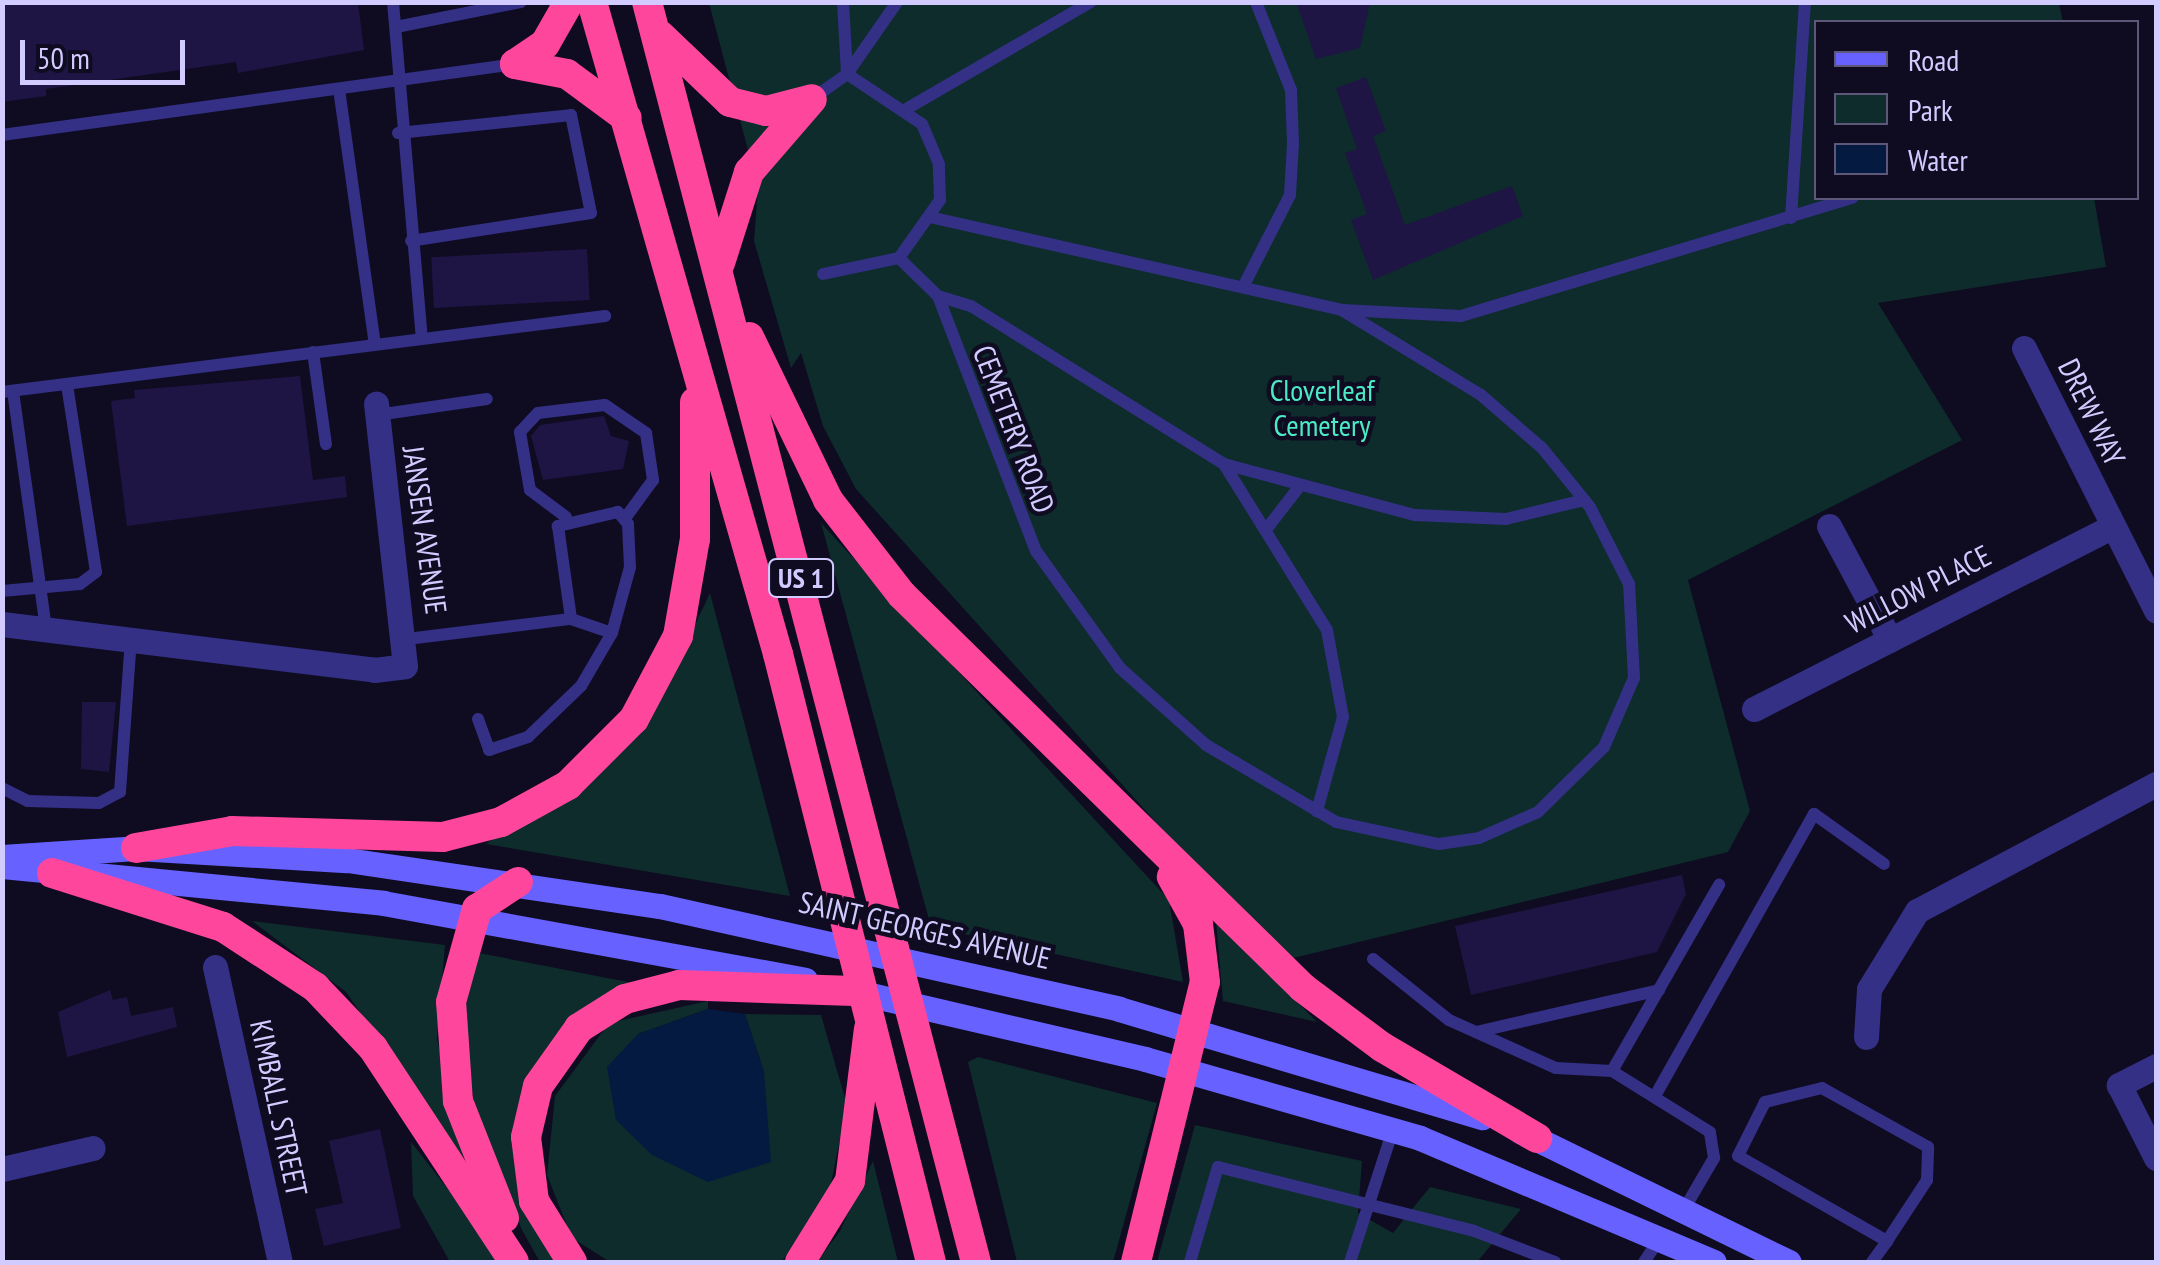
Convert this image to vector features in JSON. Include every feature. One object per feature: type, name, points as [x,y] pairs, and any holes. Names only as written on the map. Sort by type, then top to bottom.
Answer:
[{"type":"highway","points":[[514,64],[545,44],[569,2]]},
{"type":"highway","name":"US 1","points":[[592,2],[630,120],[826,835],[863,1001],[932,1262]]},
{"type":"highway","points":[[650,15],[730,102],[766,112],[812,99]]},
{"type":"highway","name":"US 1","points":[[650,15],[731,304],[875,852],[976,1262]]},
{"type":"highway","points":[[514,64],[568,74],[630,120]]},
{"type":"highway","points":[[720,265],[750,172],[812,99]]},
{"type":"highway","points":[[731,304],[856,542],[1076,770],[1339,1018],[1537,1138]]},
{"type":"highway","points":[[136,848],[232,832],[377,842],[463,834],[535,806],[597,761],[655,686],[687,602],[694,354]]},
{"type":"highway","points":[[1076,770],[1193,910],[1206,968],[1196,1030],[1136,1262]]},
{"type":"highway","points":[[52,874],[222,927],[315,987],[374,1048],[514,1262]]},
{"type":"highway","points":[[518,882],[473,918],[452,1002],[454,1082],[483,1174],[531,1262]]},
{"type":"highway","points":[[572,1262],[534,1202],[526,1137],[538,1086],[579,1028],[625,999],[679,985],[863,1001],[859,1105],[844,1198],[800,1262]]},
{"type":"main road","name":"SAINT GEORGES AVENUE","points":[[2,857],[136,848],[518,882],[873,950],[1301,1057],[1537,1138],[1686,1206],[1788,1262]]},
{"type":"main road","points":[[2,866],[52,874],[266,888],[473,918],[1186,1071],[1393,1130],[1661,1236],[1714,1262]]},
{"type":"main road","points":[[1242,1087],[1261,1064],[1301,1057]]},
{"type":"street","name":"DREW WAY","points":[[2024,348],[2156,611]]},
{"type":"street","name":"JANSEN AVENUE","points":[[377,410],[406,652]]},
{"type":"street","points":[[1829,526],[1890,640]]},
{"type":"street","name":"WILLOW PLACE","points":[[1754,710],[2113,526]]},
{"type":"street","points":[[2,624],[374,670],[406,652]]},
{"type":"street","points":[[1866,1036],[1869,989],[1916,911],[2156,784]]},
{"type":"street","name":"KIMBALL STREET","points":[[215,967],[280,1262]]},
{"type":"street","points":[[2156,1066],[2119,1086],[2156,1158]]},
{"type":"street","points":[[2,1169],[93,1148]]},
{"type":"lane","points":[[392,2],[404,80],[398,133],[422,338]]},
{"type":"lane","points":[[396,28],[521,2]]},
{"type":"lane","points":[[843,2],[846,74]]},
{"type":"lane","points":[[812,99],[846,74],[897,2]]},
{"type":"lane","points":[[908,108],[1092,2]]},
{"type":"lane","points":[[1246,282],[1290,194],[1293,143],[1291,90],[1256,2]]},
{"type":"lane","points":[[1791,218],[1805,2]]},
{"type":"lane","points":[[2,135],[514,64]]},
{"type":"lane","points":[[823,274],[899,258],[934,218],[939,164],[908,108],[846,74]]},
{"type":"lane","points":[[338,89],[375,344]]},
{"type":"lane","points":[[398,133],[571,115],[591,214],[410,241]]},
{"type":"lane","name":"CEMETERY ROAD","points":[[934,218],[1246,282],[1342,310],[1461,316],[1847,200]]},
{"type":"lane","name":"CEMETERY ROAD","points":[[899,258],[938,296],[1010,501],[1071,608],[1168,715],[1317,811],[1439,844],[1509,828],[1580,776],[1623,710],[1636,643],[1630,584],[1584,500],[1480,394],[1342,310]]},
{"type":"lane","name":"CEMETERY ROAD","points":[[938,296],[971,306],[1224,464],[1373,509],[1466,518],[1528,516],[1584,500]]},
{"type":"lane","points":[[46,629],[8,392],[605,316]]},
{"type":"lane","points":[[314,352],[326,444]]},
{"type":"lane","points":[[2,591],[40,588],[96,572],[67,384]]},
{"type":"lane","points":[[377,410],[487,399]]},
{"type":"lane","points":[[478,719],[492,751],[528,738],[581,686],[612,633],[630,568],[626,517],[652,480],[646,433],[604,405],[538,413],[520,432],[530,490],[566,518],[626,517]]},
{"type":"lane","name":"CEMETERY ROAD","points":[[1224,464],[1317,604],[1340,679],[1341,744],[1317,811]]},
{"type":"lane","points":[[1268,527],[1299,487]]},
{"type":"lane","points":[[566,518],[558,526],[572,619]]},
{"type":"lane","points":[[406,652],[572,619],[612,633]]},
{"type":"lane","points":[[2,788],[27,802],[99,803],[120,792],[130,640]]},
{"type":"lane","points":[[1655,1096],[1814,814],[1884,864]]},
{"type":"lane","points":[[1612,1071],[1720,885]]},
{"type":"lane","points":[[1373,959],[1476,1032],[1556,1068],[1612,1071],[1700,1121],[1716,1150],[1738,1156],[1886,1241]]},
{"type":"lane","points":[[1476,1032],[1659,990]]},
{"type":"lane","points":[[1738,1156],[1765,1102],[1803,1088],[1822,1088],[1928,1147],[1934,1166],[1872,1262]]},
{"type":"lane","points":[[1350,1262],[1393,1130]]},
{"type":"lane","points":[[1686,1206],[1716,1150]]},
{"type":"lane","points":[[1190,1262],[1218,1167],[1474,1231],[1555,1262]]},
{"type":"lane","points":[[1644,1262],[1661,1236]]},
{"type":"green space","name":"Cloverleaf Cemetery","points":[[709,3],[2059,3],[2063,20],[1814,20],[1814,200],[2094,200],[2106,267],[1878,303],[1962,440],[1688,580],[1750,811],[1728,852],[1281,961],[856,489],[823,426],[801,353],[791,368],[754,241],[758,188]]},
{"type":"green space","points":[[821,523],[1169,900],[1183,982],[931,927]]},
{"type":"green space","points":[[710,593],[790,896],[486,844],[652,716]]},
{"type":"green space","points":[[252,921],[445,945],[437,1039],[465,1165],[346,992]]},
{"type":"green space","points":[[1216,921],[1317,1022],[1223,1001]]},
{"type":"green space","points":[[474,952],[633,983],[571,1020],[529,1076],[559,1262],[540,1262],[522,1230],[475,1113],[464,1020]]},
{"type":"green space","points":[[708,1001],[708,1009],[638,1034],[764,1072],[745,1014],[821,1015],[847,1105],[826,1208],[781,1262],[610,1262],[572,1238],[547,1175],[555,1096],[609,1023]]},
{"type":"green space","points":[[978,1057],[1157,1103],[1113,1262],[1017,1262],[968,1062]]},
{"type":"green space","points":[[1195,1125],[1362,1161],[1358,1213],[1393,1233],[1430,1187],[1521,1209],[1477,1262],[1157,1262]]},
{"type":"green space","points":[[411,1142],[505,1262],[450,1262],[413,1196]]},
{"type":"green space","points":[[873,1161],[898,1262],[817,1262],[840,1231]]},
{"type":"water","points":[[708,1009],[745,1014],[764,1072],[771,1162],[708,1182],[652,1155],[616,1120],[607,1067],[638,1034]]},
{"type":"building","points":[[2,2],[358,2],[364,50],[238,73],[236,62],[46,89],[46,96],[2,102]]},
{"type":"building","points":[[1296,2],[1370,2],[1360,48],[1316,59]]},
{"type":"building","points":[[1366,77],[1386,131],[1373,136],[1405,225],[1512,186],[1523,216],[1373,280],[1351,220],[1367,214],[1345,153],[1357,149],[1336,88]]},
{"type":"building","points":[[587,249],[590,300],[434,308],[431,257]]},
{"type":"building","points":[[300,376],[313,480],[345,476],[347,497],[127,526],[111,401],[135,398],[134,390]]},
{"type":"building","points":[[604,416],[611,436],[629,441],[623,469],[543,480],[531,436],[540,425]]},
{"type":"building","points":[[82,702],[116,702],[109,772],[81,769]]},
{"type":"building","points":[[1682,875],[1686,894],[1657,952],[1471,995],[1455,926]]},
{"type":"building","points":[[110,990],[113,1000],[127,997],[131,1016],[173,1007],[177,1027],[67,1057],[58,1012]]},
{"type":"building","points":[[380,1129],[401,1228],[324,1246],[315,1209],[343,1203],[329,1141]]}]
